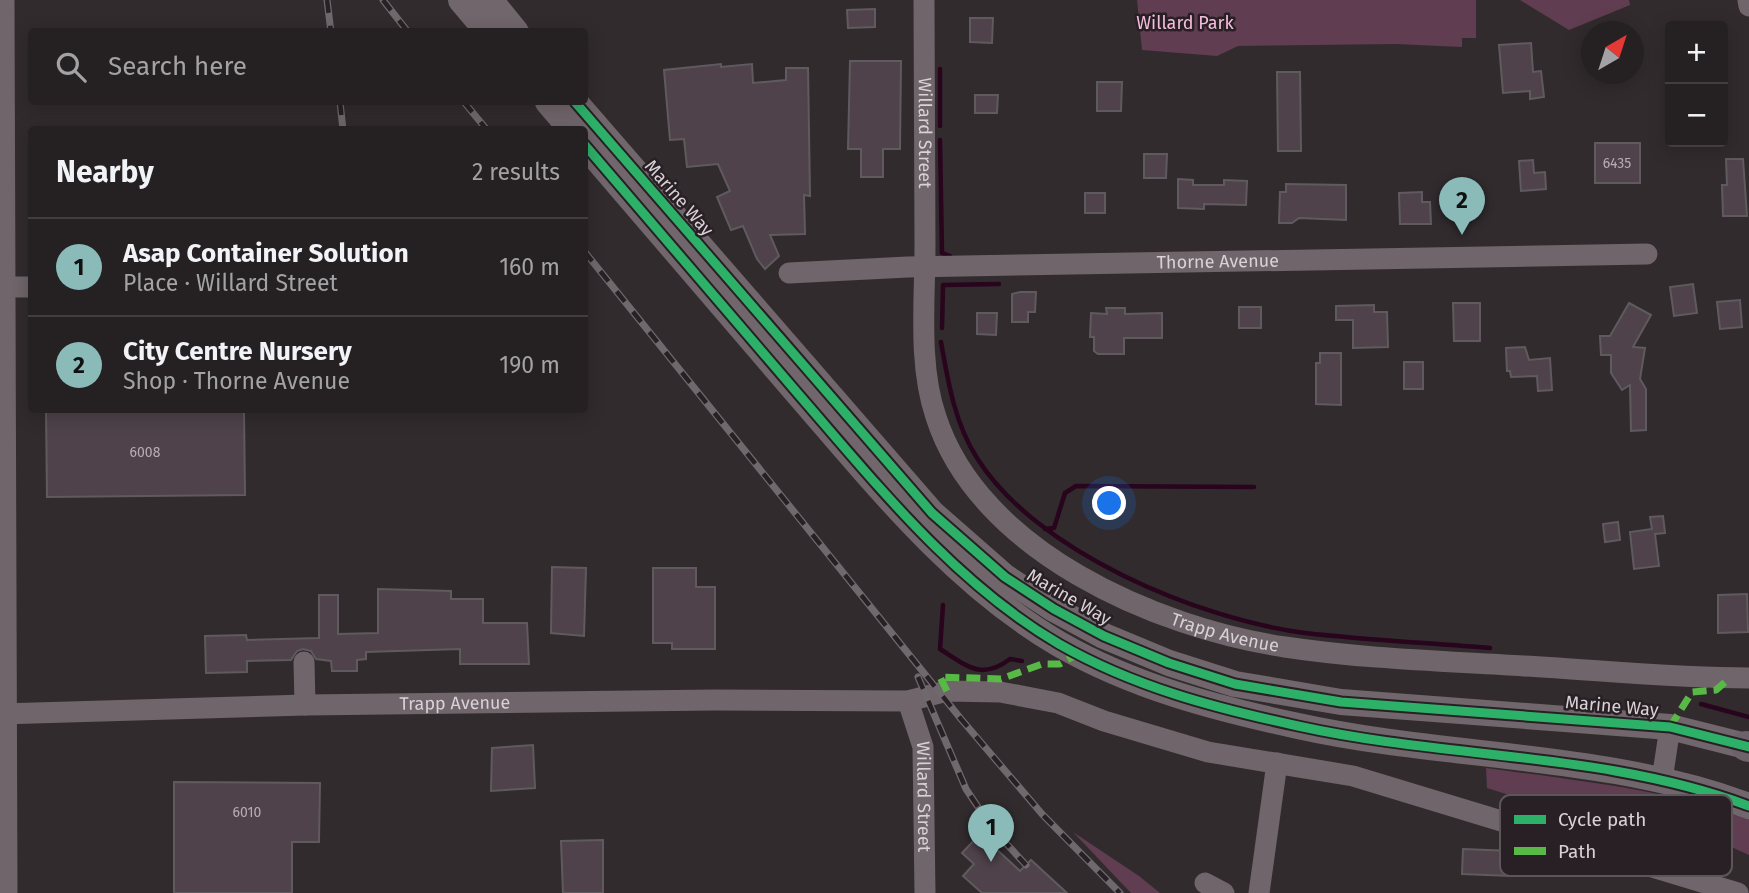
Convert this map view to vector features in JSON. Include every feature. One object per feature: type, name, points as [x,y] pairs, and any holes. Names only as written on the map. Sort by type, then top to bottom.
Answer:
[{"type":"main road","points":[[461,0],[485,28]]},
{"type":"main road","points":[[491,0],[513,28]]},
{"type":"main road","points":[[551,105],[569,126]]},
{"type":"main road","name":"Marine Way","points":[[578,105],[932,513],[1005,577],[1054,609],[1104,636],[1169,663],[1235,684],[1341,702],[1670,727],[1748,746]]},
{"type":"main road","name":"Marine Way","points":[[588,149],[877,486],[968,578],[1056,642],[1121,675],[1163,692],[1234,712],[1304,727],[1619,771],[1712,795]]},
{"type":"main road","name":"Marine Way","points":[[1732,801],[1749,806]]},
{"type":"street","points":[[4,0],[2,288],[7,893]]},
{"type":"street","name":"Willard Street","points":[[924,0],[925,267]]},
{"type":"street","points":[[1748,0],[1749,6]]},
{"type":"street","name":"Thorne Avenue","points":[[789,273],[925,267],[1647,254]]},
{"type":"street","name":"Trapp Avenue","points":[[925,267],[927,365],[932,402],[945,443],[959,470],[989,509],[1020,536],[1053,559],[1119,595],[1204,627],[1293,648],[1370,657],[1749,678]]},
{"type":"street","points":[[2,288],[28,287]]},
{"type":"street","points":[[304,662],[305,705]]},
{"type":"street","name":"Trapp Avenue","points":[[4,714],[305,705],[715,700],[908,701],[947,691],[1000,692],[1058,703],[1104,721],[1208,752],[1353,776],[1500,821]]},
{"type":"street","name":"Willard Street","points":[[908,701],[923,747],[925,893]]},
{"type":"street","points":[[1662,780],[1670,727]]},
{"type":"street","points":[[1259,893],[1277,763]]},
{"type":"street","name":"Trapp Avenue","points":[[1682,876],[1738,893]]},
{"type":"street","points":[[1205,883],[1224,893]]},
{"type":"green space","name":"Willard Park","points":[[1137,0],[1476,0],[1476,38],[1462,38],[1462,47],[1396,44],[1238,46],[1217,56],[1142,50]]},
{"type":"green space","points":[[1520,0],[1629,0],[1630,5],[1591,21],[1581,21],[1581,25],[1569,30]]},
{"type":"green space","points":[[1486,768],[1662,795],[1509,795],[1487,788]]},
{"type":"green space","points":[[1732,813],[1749,819],[1749,855],[1732,847]]},
{"type":"green space","points":[[1073,832],[1139,876],[1160,893],[1131,893]]},
{"type":"building","points":[[875,9],[875,27],[848,28],[847,10]]},
{"type":"building","points":[[970,18],[993,18],[992,43],[970,42]]},
{"type":"building","points":[[1531,43],[1533,72],[1541,71],[1544,97],[1530,99],[1530,91],[1503,93],[1499,45]]},
{"type":"building","points":[[850,61],[901,61],[900,149],[883,149],[883,177],[861,177],[861,149],[848,149]]},
{"type":"building","points":[[721,64],[721,67],[752,64],[753,83],[786,80],[786,68],[808,68],[810,196],[804,195],[805,234],[770,235],[779,256],[765,269],[757,259],[743,226],[731,230],[717,197],[730,191],[718,164],[687,167],[684,139],[670,140],[664,70]]},
{"type":"building","points":[[1277,72],[1300,72],[1301,151],[1278,151]]},
{"type":"building","points":[[1097,82],[1122,82],[1121,111],[1097,111]]},
{"type":"building","points":[[975,95],[998,95],[997,113],[975,113]]},
{"type":"building","points":[[1595,143],[1640,143],[1640,183],[1595,183]]},
{"type":"building","points":[[1144,154],[1167,154],[1166,178],[1144,178]]},
{"type":"building","points":[[1726,159],[1743,159],[1747,216],[1723,216],[1722,185],[1727,185]]},
{"type":"building","points":[[1533,160],[1534,173],[1545,172],[1546,189],[1521,191],[1519,161]]},
{"type":"building","points":[[1178,179],[1193,180],[1193,185],[1224,185],[1224,180],[1247,181],[1246,205],[1204,204],[1204,209],[1178,208]]},
{"type":"building","points":[[1286,184],[1346,185],[1346,220],[1299,218],[1292,223],[1279,223],[1280,192],[1286,192]]},
{"type":"building","points":[[1422,192],[1422,202],[1430,202],[1431,224],[1400,224],[1399,193]]},
{"type":"building","points":[[1085,193],[1105,193],[1105,213],[1085,213]]},
{"type":"building","points":[[1693,284],[1697,313],[1674,316],[1670,287]]},
{"type":"building","points":[[1036,292],[1035,312],[1028,312],[1028,322],[1012,322],[1012,294]]},
{"type":"building","points":[[1740,300],[1742,327],[1720,329],[1717,302]]},
{"type":"building","points":[[1453,303],[1480,303],[1480,341],[1454,341]]},
{"type":"building","points":[[1629,303],[1651,315],[1633,347],[1645,348],[1640,379],[1646,389],[1646,430],[1631,431],[1630,385],[1622,390],[1611,373],[1611,355],[1601,355],[1600,336],[1610,336]]},
{"type":"building","points":[[1374,305],[1374,312],[1387,312],[1388,347],[1353,348],[1353,320],[1336,320],[1336,306]]},
{"type":"building","points":[[1239,307],[1261,307],[1261,328],[1239,328]]},
{"type":"building","points":[[1106,308],[1125,308],[1125,314],[1162,313],[1162,338],[1124,338],[1124,354],[1098,354],[1094,351],[1094,337],[1090,337],[1091,313],[1107,314]]},
{"type":"building","points":[[977,313],[997,313],[996,335],[977,334]]},
{"type":"building","points":[[1525,347],[1529,360],[1550,358],[1552,390],[1538,391],[1537,376],[1511,377],[1510,371],[1507,371],[1506,348]]},
{"type":"building","points":[[1320,353],[1341,353],[1341,405],[1316,404],[1316,363],[1320,363]]},
{"type":"building","points":[[1404,362],[1423,362],[1423,389],[1404,389]]},
{"type":"building","points":[[46,413],[244,413],[245,495],[47,497]]},
{"type":"building","points":[[1663,516],[1665,533],[1655,534],[1659,566],[1634,569],[1630,532],[1652,529],[1650,517]]},
{"type":"building","points":[[1618,522],[1620,540],[1605,542],[1603,524]]},
{"type":"building","points":[[552,567],[586,568],[584,636],[551,633]]},
{"type":"building","points":[[653,568],[696,568],[696,587],[715,587],[715,649],[672,649],[672,643],[653,643]]},
{"type":"building","points":[[378,589],[451,591],[451,599],[483,599],[483,623],[527,623],[529,664],[460,664],[460,649],[366,652],[366,659],[357,660],[357,671],[332,671],[331,661],[316,659],[311,651],[303,649],[297,651],[291,660],[247,661],[247,672],[206,673],[205,636],[246,635],[247,640],[319,638],[319,595],[338,595],[338,634],[378,633]]},
{"type":"building","points":[[1747,594],[1748,632],[1718,633],[1718,595]]},
{"type":"building","points":[[533,745],[535,788],[491,791],[492,748]]},
{"type":"building","points":[[174,782],[320,783],[319,842],[292,842],[292,893],[174,893]]},
{"type":"building","points":[[980,834],[1020,871],[1031,860],[1067,893],[982,893],[963,876],[974,864],[962,853]]},
{"type":"building","points":[[603,840],[603,893],[563,893],[561,841]]},
{"type":"building","points":[[1463,849],[1500,851],[1500,876],[1462,874]]},
{"type":"waterway","points":[[940,69],[940,126]]},
{"type":"waterway","points":[[940,140],[942,253],[950,256]]},
{"type":"waterway","points":[[942,328],[943,285],[999,284]]},
{"type":"waterway","points":[[941,342],[958,417],[977,458],[1004,492],[1038,523],[1078,551],[1123,576],[1170,596],[1217,613],[1263,625],[1305,633],[1490,648]]},
{"type":"waterway","points":[[1045,529],[1054,528],[1065,493],[1076,486],[1254,487]]},
{"type":"waterway","points":[[943,605],[940,649],[974,669],[991,669],[1010,659],[1022,661]]},
{"type":"waterway","points":[[1701,704],[1749,717]]},
{"type":"railway","points":[[327,0],[330,28]]},
{"type":"railway","points":[[383,0],[405,28]]},
{"type":"railway","points":[[340,105],[343,126]]},
{"type":"railway","points":[[466,105],[484,126]]},
{"type":"railway","points":[[588,256],[961,719],[1042,814],[1120,893]]},
{"type":"railway","points":[[918,677],[966,789],[992,828],[1026,865]]},
{"type":"marked path","points":[[947,691],[940,677],[1001,679],[1042,664],[1060,664],[1078,654]]},
{"type":"marked path","points":[[1670,727],[1692,692],[1716,690],[1730,678]]},
{"type":"cycle path","points":[[578,105],[932,513],[1005,577],[1054,609],[1104,636],[1169,663],[1235,684],[1341,702],[1670,727],[1749,747]]},
{"type":"cycle path","points":[[588,149],[859,464],[920,531],[986,592],[1021,620],[1059,644],[1146,684],[1267,719],[1354,737],[1639,775],[1715,795]]},
{"type":"cycle path","points":[[1732,800],[1749,806]]},
{"type":"place","name":"City Centre Nursery","points":[[1462,235]]},
{"type":"place","name":"Asap Container Solution","points":[[991,862]]}]
